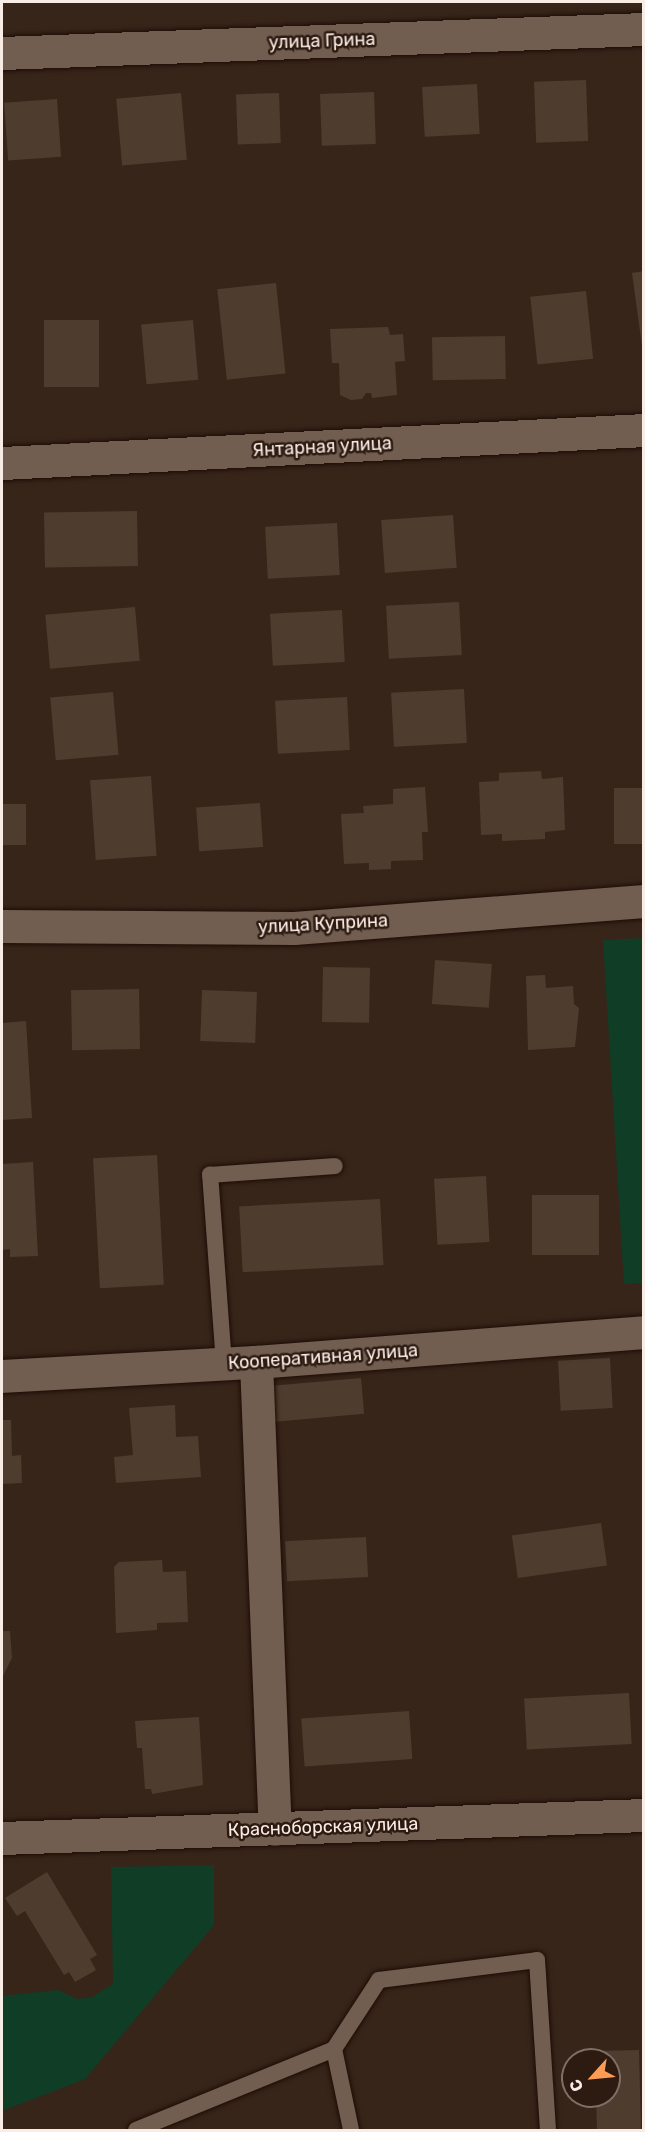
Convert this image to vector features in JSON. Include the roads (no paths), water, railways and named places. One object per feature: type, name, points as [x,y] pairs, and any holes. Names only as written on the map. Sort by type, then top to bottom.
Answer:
[{"type":"street","name":"улица Грина","points":[[2,53],[644,29]]},
{"type":"street","name":"Янтарная улица","points":[[2,464],[644,430]]},
{"type":"street","name":"улица Куприна","points":[[2,926],[294,928],[644,901]]},
{"type":"street","name":"Кооперативная улица","points":[[2,1377],[240,1363],[644,1332]]},
{"type":"street","points":[[240,1363],[275,1829]]},
{"type":"street","name":"Красноборская улица","points":[[2,1838],[644,1815]]},
{"type":"lane","points":[[240,1363],[210,1175],[335,1166]]},
{"type":"lane","points":[[136,2130],[334,2049],[379,1980],[537,1960],[548,2130]]},
{"type":"lane","points":[[334,2049],[351,2130]]}]
